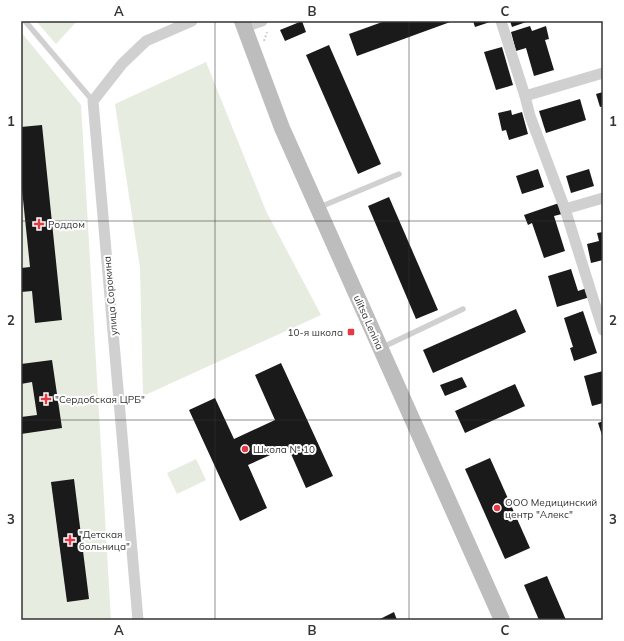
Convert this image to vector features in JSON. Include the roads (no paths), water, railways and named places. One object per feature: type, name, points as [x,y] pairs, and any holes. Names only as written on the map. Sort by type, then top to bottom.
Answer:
[{"type":"main road","name":"ulitsa Lenina","points":[[243,24],[282,128],[502,620]]},
{"type":"street","points":[[93,100],[122,64],[146,41],[192,21]]},
{"type":"street","points":[[243,24],[262,21]]},
{"type":"street","points":[[501,21],[526,96],[530,116],[565,209],[603,330]]},
{"type":"street","points":[[526,96],[603,73]]},
{"type":"street","name":"улица Сорокина","points":[[93,100],[138,620]]},
{"type":"street","points":[[565,209],[603,198]]},
{"type":"lane","points":[[25,21],[93,100]]},
{"type":"lane","points":[[318,208],[399,174]]},
{"type":"lane","points":[[380,348],[463,308]]},
{"type":"place","name":"Роддом","points":[[39,224]]},
{"type":"place","name":"10-я школа","points":[[351,332]]},
{"type":"place","name":"\"Сердобская ЦРБ\"","points":[[46,399]]},
{"type":"place","name":"Школа № 10","points":[[245,449]]},
{"type":"place","name":"ООО Медицинский центр \"Алекс\"","points":[[497,508]]},
{"type":"place","name":"\"Детская больница\"","points":[[70,540]]}]
